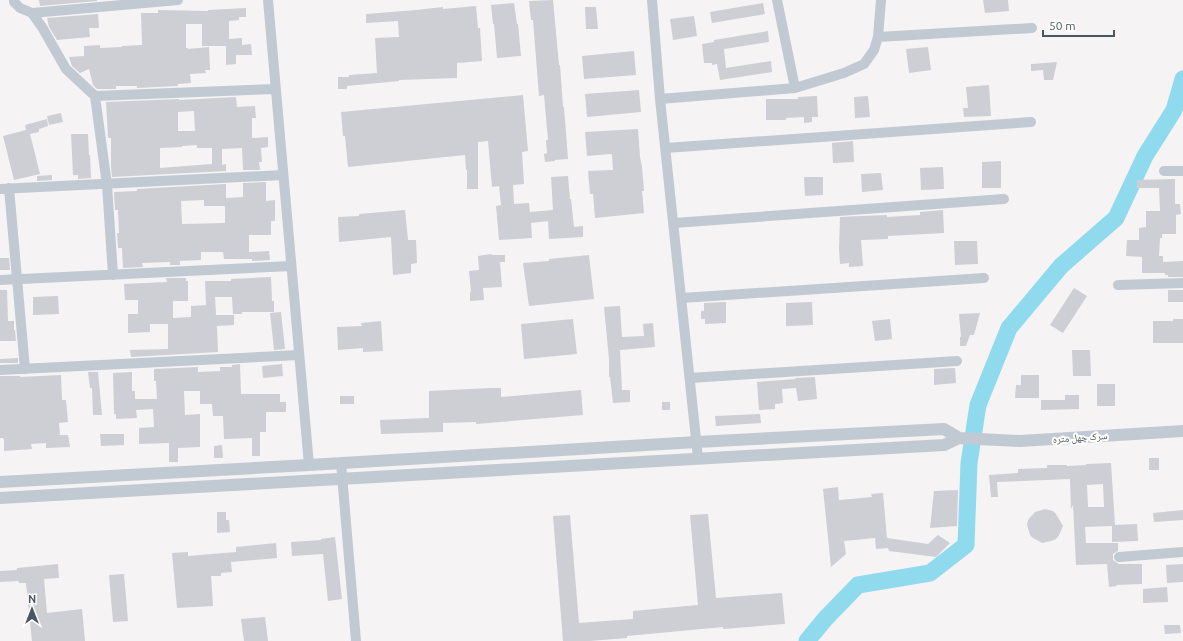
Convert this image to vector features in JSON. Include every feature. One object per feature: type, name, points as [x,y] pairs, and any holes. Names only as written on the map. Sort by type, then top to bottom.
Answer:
[{"type":"street","points":[[14,0],[20,8],[32,13],[178,0]]},
{"type":"street","points":[[268,0],[309,465]]},
{"type":"street","points":[[652,0],[660,99],[698,458]]},
{"type":"street","points":[[777,0],[795,88]]},
{"type":"street","points":[[660,99],[795,88],[844,73],[864,64],[874,50],[878,37],[881,0]]},
{"type":"street","points":[[32,13],[42,27],[66,69],[95,96],[107,185],[112,275]]},
{"type":"street","points":[[878,37],[1032,28]]},
{"type":"street","points":[[95,96],[275,89]]},
{"type":"street","points":[[666,148],[1030,122]]},
{"type":"street","points":[[1164,171],[1183,171]]},
{"type":"street","points":[[26,369],[18,279],[4,189],[283,175]]},
{"type":"street","points":[[674,223],[1004,199]]},
{"type":"street","points":[[0,280],[291,266]]},
{"type":"street","points":[[682,298],[984,278]]},
{"type":"street","points":[[1118,285],[1183,283]]},
{"type":"street","points":[[0,370],[299,355]]},
{"type":"street","points":[[690,378],[957,361]]},
{"type":"street","points":[[0,482],[944,429],[959,438]]},
{"type":"street","name":"سرک چهل متره","points":[[959,438],[1020,441],[1183,431]]},
{"type":"street","points":[[0,498],[944,445],[959,438]]},
{"type":"street","points":[[340,463],[356,641]]},
{"type":"street","points":[[1119,557],[1183,552]]},
{"type":"building","points":[[39,0],[97,0],[97,1],[40,6]]},
{"type":"building","points":[[553,0],[568,159],[545,162],[544,154],[547,153],[546,140],[548,140],[544,95],[539,96],[533,20],[531,20],[529,1]]},
{"type":"building","points":[[983,0],[1008,0],[1009,11],[985,13]]},
{"type":"building","points":[[514,3],[518,24],[521,56],[497,58],[491,5]]},
{"type":"building","points":[[763,3],[765,14],[712,23],[710,12]]},
{"type":"building","points":[[476,6],[478,28],[480,28],[482,61],[457,63],[457,78],[399,80],[347,86],[347,89],[338,89],[338,77],[377,73],[375,38],[399,37],[398,21],[366,23],[366,14],[443,7],[443,9]]},
{"type":"building","points":[[585,7],[596,7],[598,29],[586,29]]},
{"type":"building","points":[[246,8],[246,17],[239,17],[239,20],[229,21],[229,39],[242,38],[242,45],[251,44],[252,55],[236,55],[236,64],[226,65],[226,46],[202,46],[202,24],[186,24],[186,48],[209,47],[210,70],[205,70],[206,73],[190,74],[191,83],[178,84],[178,86],[137,88],[137,86],[116,86],[116,89],[97,89],[93,85],[89,69],[80,73],[72,66],[69,57],[84,56],[84,46],[100,45],[100,48],[142,45],[141,13],[158,13],[158,10],[208,11]]},
{"type":"building","points":[[98,14],[99,28],[89,28],[90,37],[57,40],[49,27],[47,18]]},
{"type":"building","points":[[694,16],[697,36],[673,40],[670,19]]},
{"type":"building","points":[[768,31],[769,42],[724,49],[726,68],[771,61],[772,72],[720,80],[717,64],[712,65],[712,63],[704,63],[702,44],[714,42],[714,40]]},
{"type":"building","points":[[928,47],[931,70],[909,73],[906,49]]},
{"type":"building","points":[[634,51],[636,75],[584,79],[582,56]]},
{"type":"building","points":[[1057,62],[1053,80],[1044,80],[1043,70],[1031,71],[1031,64]]},
{"type":"building","points":[[989,85],[991,116],[964,117],[963,108],[968,108],[966,87]]},
{"type":"building","points":[[639,90],[641,112],[587,117],[585,94]]},
{"type":"building","points":[[523,95],[528,151],[522,152],[524,184],[513,185],[514,204],[529,203],[530,212],[553,210],[551,177],[568,176],[574,227],[583,226],[583,237],[549,239],[548,221],[531,223],[532,238],[499,240],[496,206],[501,205],[499,186],[492,187],[488,141],[478,142],[478,189],[467,189],[465,155],[348,167],[341,112]]},
{"type":"building","points":[[817,96],[818,117],[812,117],[812,122],[804,123],[804,117],[786,118],[786,120],[766,120],[766,99],[798,99],[798,97]]},
{"type":"building","points":[[868,96],[870,117],[855,118],[854,97]]},
{"type":"building","points":[[236,97],[237,107],[255,106],[256,118],[252,118],[252,138],[268,137],[268,147],[261,148],[262,162],[259,162],[260,170],[243,170],[242,148],[222,149],[222,165],[226,164],[226,171],[112,177],[111,138],[108,138],[106,102]],"holes":[[[194,111],[195,131],[178,131],[178,112]],[[197,145],[197,148],[212,148],[212,164],[160,168],[160,148]]]},
{"type":"building","points":[[61,113],[63,122],[49,125],[47,116]]},
{"type":"building","points":[[47,119],[48,126],[39,129],[39,132],[30,134],[40,174],[14,180],[3,136],[26,130],[25,125]]},
{"type":"building","points":[[638,129],[644,191],[642,191],[644,213],[595,218],[593,194],[590,194],[588,171],[613,170],[612,155],[587,156],[585,132]]},
{"type":"building","points":[[71,134],[88,134],[91,178],[78,179],[78,175],[73,175]]},
{"type":"building","points":[[853,141],[854,162],[833,163],[832,143]]},
{"type":"building","points":[[1001,161],[1001,188],[982,188],[982,162]]},
{"type":"building","points":[[943,167],[944,189],[921,190],[920,168]]},
{"type":"building","points":[[881,173],[883,190],[862,192],[861,174]]},
{"type":"building","points":[[52,175],[52,180],[37,181],[37,176]]},
{"type":"building","points":[[804,177],[823,177],[823,195],[805,196]]},
{"type":"building","points":[[1175,179],[1175,204],[1180,204],[1181,214],[1176,215],[1176,234],[1162,234],[1162,238],[1160,238],[1159,256],[1163,256],[1163,262],[1183,261],[1183,277],[1168,277],[1165,273],[1142,273],[1142,257],[1126,256],[1127,240],[1139,240],[1139,228],[1146,227],[1146,211],[1160,211],[1159,188],[1137,188],[1137,180]]},
{"type":"building","points":[[266,182],[266,201],[275,200],[275,221],[271,221],[271,235],[249,235],[249,252],[269,251],[270,260],[252,261],[252,259],[224,259],[223,252],[201,252],[201,260],[180,261],[180,265],[170,265],[170,262],[142,263],[143,267],[123,268],[122,248],[118,248],[118,210],[115,210],[114,192],[137,191],[137,189],[226,184],[226,198],[243,197],[243,183]],"holes":[[[204,200],[204,206],[225,206],[225,223],[182,224],[181,201]]]},
{"type":"building","points":[[405,210],[408,240],[416,240],[417,263],[411,264],[411,273],[393,275],[391,237],[339,242],[338,217]]},
{"type":"building","points":[[943,210],[944,233],[888,236],[888,239],[861,240],[863,266],[849,267],[849,263],[840,264],[840,217],[920,215],[920,212]]},
{"type":"building","points":[[954,241],[977,241],[978,264],[955,265]]},
{"type":"building","points":[[491,254],[505,255],[505,262],[500,262],[502,287],[483,288],[484,300],[470,301],[471,292],[469,271],[479,270],[478,256]]},
{"type":"building","points":[[589,255],[594,299],[529,306],[523,263]]},
{"type":"building","points":[[0,258],[9,258],[10,270],[0,270]]},
{"type":"building","points":[[271,277],[274,312],[242,312],[242,314],[233,314],[232,297],[215,297],[216,315],[234,315],[234,325],[217,326],[218,352],[131,357],[130,350],[168,349],[168,324],[150,324],[150,332],[128,333],[128,314],[138,314],[138,300],[125,300],[124,284],[167,282],[166,278],[186,278],[186,281],[188,281],[188,301],[173,301],[173,318],[191,317],[191,306],[206,305],[205,281],[231,281],[231,279]]},
{"type":"building","points":[[1074,288],[1087,296],[1063,333],[1050,325]]},
{"type":"building","points":[[0,290],[7,290],[8,321],[14,321],[16,341],[0,341]]},
{"type":"building","points":[[1168,290],[1183,290],[1183,302],[1168,302]]},
{"type":"building","points":[[58,296],[59,314],[33,315],[33,297]]},
{"type":"building","points":[[726,302],[726,323],[705,324],[705,319],[701,319],[701,311],[704,311],[704,303]]},
{"type":"building","points":[[812,302],[813,325],[786,326],[786,303]]},
{"type":"building","points":[[620,306],[622,337],[644,336],[643,324],[653,323],[655,347],[620,350],[622,390],[630,390],[630,402],[613,403],[609,377],[609,359],[604,307]]},
{"type":"building","points":[[281,312],[285,349],[274,350],[270,313]]},
{"type":"building","points":[[980,313],[974,335],[970,335],[966,346],[960,346],[961,337],[959,314]]},
{"type":"building","points":[[573,319],[577,354],[524,359],[521,324]]},
{"type":"building","points":[[890,319],[892,339],[875,341],[872,321]]},
{"type":"building","points":[[1173,319],[1183,319],[1183,343],[1153,343],[1153,321],[1173,321]]},
{"type":"building","points":[[381,321],[383,351],[363,352],[363,348],[338,350],[337,327],[362,326],[361,323]]},
{"type":"building","points":[[1072,350],[1090,350],[1091,376],[1073,376]]},
{"type":"building","points":[[18,358],[18,363],[0,363],[0,359]]},
{"type":"building","points":[[240,364],[241,394],[280,394],[280,402],[286,402],[286,412],[266,412],[266,432],[260,432],[260,456],[252,456],[252,438],[224,439],[223,416],[213,416],[212,404],[200,404],[200,391],[184,391],[185,415],[200,414],[200,447],[178,448],[178,462],[169,462],[169,443],[139,444],[139,428],[154,427],[153,409],[136,410],[137,418],[116,419],[116,414],[114,414],[113,373],[132,372],[132,391],[135,391],[135,399],[157,399],[154,369],[198,367],[198,372],[220,371],[220,367],[232,367],[232,365]]},
{"type":"building","points":[[282,364],[283,376],[263,378],[262,366]]},
{"type":"building","points":[[955,368],[956,383],[934,385],[934,369]]},
{"type":"building","points":[[88,372],[98,372],[102,415],[93,415],[92,388],[90,388]]},
{"type":"building","points":[[61,375],[62,400],[66,400],[68,422],[59,423],[60,435],[68,435],[70,447],[46,448],[46,443],[31,444],[32,449],[4,451],[4,439],[0,438],[0,376],[20,377]]},
{"type":"building","points":[[1021,375],[1039,375],[1039,398],[1015,398],[1016,385],[1021,385]]},
{"type":"building","points":[[815,377],[817,399],[798,401],[796,388],[782,389],[783,403],[775,404],[775,409],[759,410],[757,382]]},
{"type":"building","points":[[1097,384],[1115,384],[1115,406],[1097,406]]},
{"type":"building","points":[[501,388],[501,397],[581,390],[583,415],[476,424],[476,422],[443,423],[443,432],[381,434],[380,420],[429,418],[429,391]]},
{"type":"building","points":[[1065,395],[1079,395],[1079,409],[1041,410],[1041,400],[1065,400]]},
{"type":"building","points":[[340,396],[354,396],[354,404],[340,404]]},
{"type":"building","points":[[662,402],[670,402],[670,410],[662,410]]},
{"type":"building","points":[[760,414],[761,423],[716,426],[715,416]]},
{"type":"building","points":[[100,434],[124,434],[124,445],[101,446]]},
{"type":"building","points":[[222,445],[223,458],[214,458],[214,446]]},
{"type":"building","points":[[1149,458],[1159,458],[1159,470],[1149,470]]},
{"type":"building","points":[[1111,463],[1115,525],[1137,524],[1138,541],[1112,542],[1112,526],[1085,527],[1086,543],[1118,543],[1118,551],[1113,554],[1113,560],[1119,564],[1142,564],[1142,584],[1116,585],[1117,586],[1109,587],[1107,564],[1076,565],[1070,479],[997,482],[998,497],[991,497],[989,475],[1018,473],[1018,469],[1047,468],[1047,465],[1067,466]],"holes":[[[1103,484],[1104,507],[1088,507],[1087,485]]]},
{"type":"building","points":[[838,487],[839,500],[872,497],[871,494],[883,493],[887,538],[928,544],[938,535],[950,543],[936,557],[889,551],[888,548],[876,549],[875,538],[844,541],[846,554],[831,567],[823,489]]},
{"type":"building","points":[[958,490],[957,526],[930,528],[934,491]]},
{"type":"building","points":[[1045,509],[1053,511],[1063,526],[1056,539],[1042,543],[1030,535],[1027,525],[1028,520],[1035,512]]},
{"type":"building","points":[[1183,510],[1183,520],[1154,522],[1153,513]]},
{"type":"building","points":[[217,512],[226,512],[226,520],[229,520],[230,532],[217,533]]},
{"type":"building","points":[[708,514],[716,598],[782,593],[785,624],[723,629],[723,627],[590,641],[563,641],[553,516],[570,515],[579,623],[633,619],[633,611],[698,605],[690,515]]},
{"type":"building","points":[[335,537],[342,599],[328,601],[323,554],[292,556],[291,542],[321,540]]},
{"type":"building","points":[[276,543],[277,558],[231,562],[232,572],[221,573],[221,576],[211,576],[213,606],[177,608],[172,553],[188,552],[188,556],[236,552],[236,547]]},
{"type":"building","points":[[58,564],[59,578],[44,579],[47,613],[82,609],[85,641],[32,641],[26,583],[19,583],[18,581],[0,582],[0,571]]},
{"type":"building","points":[[1183,564],[1183,582],[1167,583],[1166,565]]},
{"type":"building","points":[[124,574],[128,621],[113,622],[109,575]]},
{"type":"building","points":[[1167,587],[1168,602],[1143,603],[1143,589]]},
{"type":"building","points":[[265,617],[268,641],[244,641],[241,619]]},
{"type":"building","points":[[1164,625],[1180,625],[1181,633],[1165,634]]},
{"type":"waterway","points":[[807,641],[825,619],[858,585],[930,573],[966,545],[969,463],[978,405],[1009,328],[1061,266],[1116,218],[1145,156],[1174,110],[1183,79]]}]
